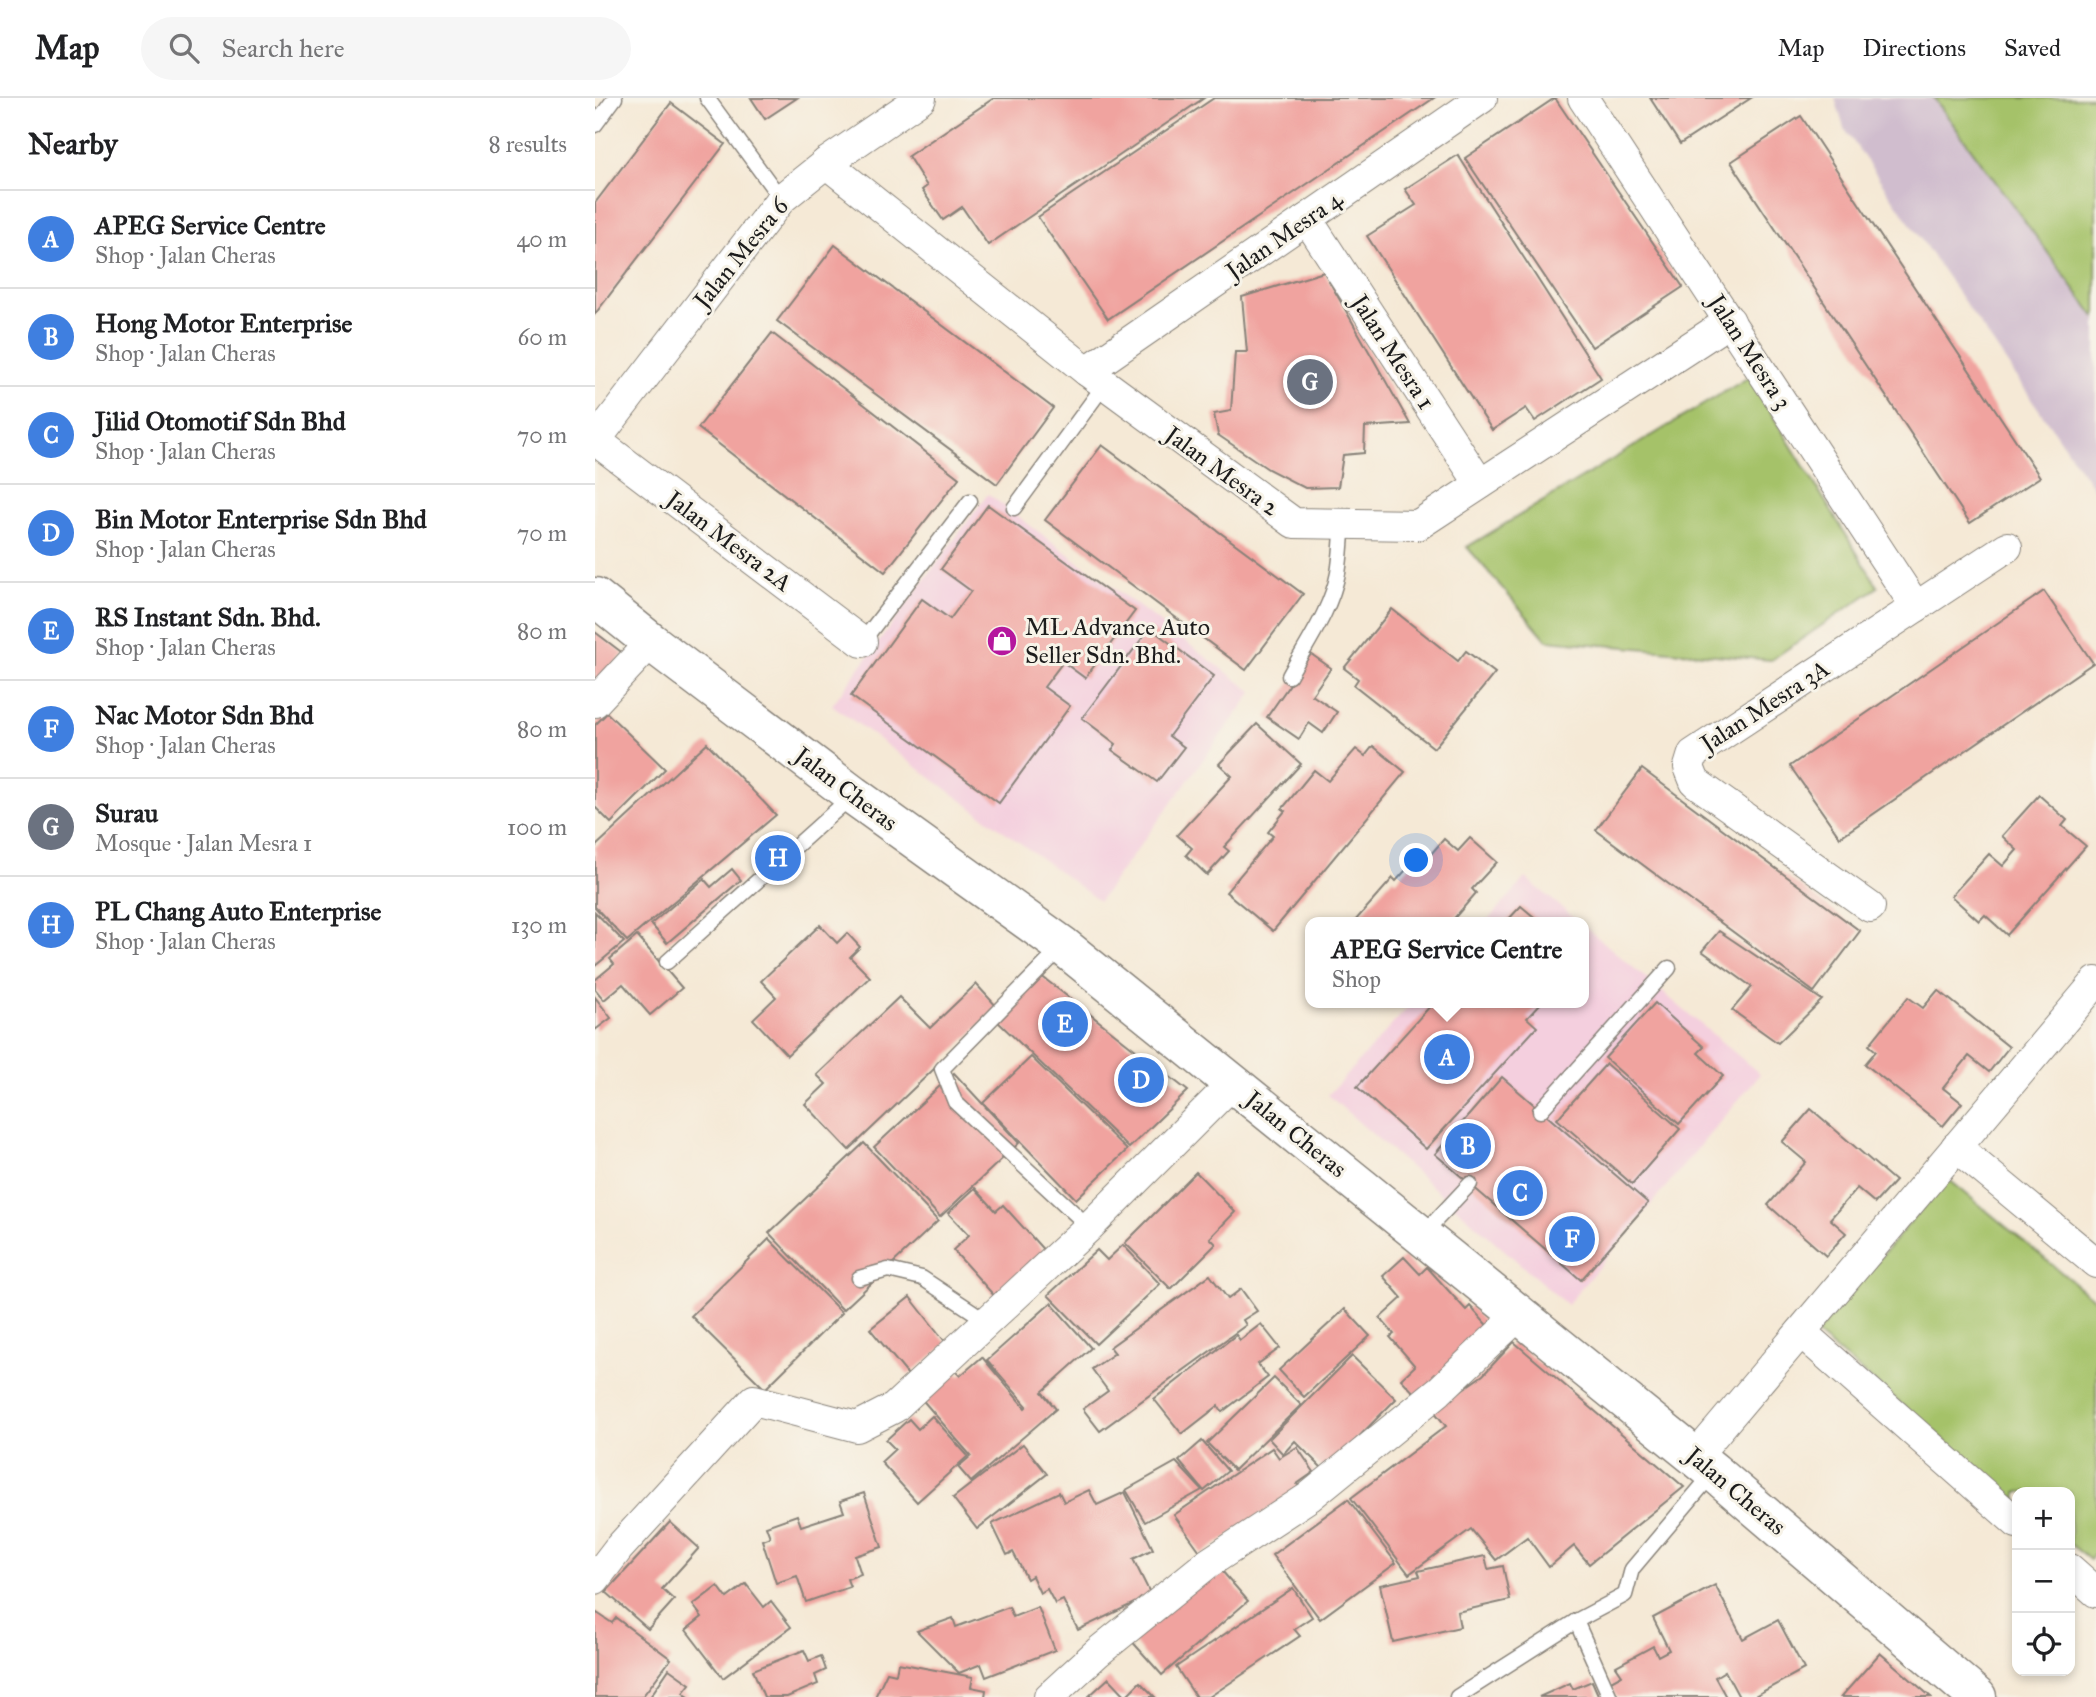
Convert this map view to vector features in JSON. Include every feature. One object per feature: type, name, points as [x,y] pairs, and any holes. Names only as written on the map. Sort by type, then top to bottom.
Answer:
[{"type":"main road","name":"Jalan Cheras","points":[[595,597],[853,795],[1063,946],[1705,1464],[1977,1697]]},
{"type":"street","name":"Jalan Mesra 6","points":[[595,440],[781,199],[826,163],[921,98]]},
{"type":"street","name":"Jalan Mesra 4","points":[[1096,378],[1307,219],[1482,98]]},
{"type":"street","name":"Jalan Mesra 3","points":[[1583,98],[1916,607]]},
{"type":"street","name":"Jalan Mesra 2","points":[[826,163],[1096,378],[1294,523],[1418,525],[1730,321]]},
{"type":"street","name":"Jalan Mesra 1","points":[[1307,219],[1479,484]]},
{"type":"street","name":"Jalan Mesra 2A","points":[[595,440],[862,642]]},
{"type":"street","name":"Jalan Mesra 3A","points":[[1870,907],[1695,782],[1689,767],[1693,754],[2007,547]]},
{"type":"street","points":[[595,702],[651,642]]},
{"type":"street","points":[[1705,1464],[1801,1332],[2096,982]]},
{"type":"street","points":[[595,1579],[618,1549],[754,1400],[857,1427],[894,1408],[1089,1227],[1233,1083]]},
{"type":"street","points":[[1956,1147],[2096,1263]]},
{"type":"street","points":[[1049,1697],[1098,1652],[1207,1564],[1309,1497],[1440,1391],[1520,1314]]},
{"type":"street","points":[[1801,1332],[2012,1519]]},
{"type":"street","points":[[2075,1573],[2096,1592]]},
{"type":"lane","points":[[595,125],[615,98]]},
{"type":"lane","points":[[707,98],[781,199]]},
{"type":"lane","points":[[1014,508],[1096,378]]},
{"type":"lane","points":[[862,642],[970,501]]},
{"type":"lane","points":[[1289,676],[1324,614],[1332,594],[1338,574],[1343,524]]},
{"type":"lane","points":[[667,962],[853,795]]},
{"type":"lane","points":[[1063,946],[942,1069],[955,1102],[1089,1227]]},
{"type":"lane","points":[[1540,1111],[1669,968]]},
{"type":"lane","points":[[1422,1235],[1470,1184]]},
{"type":"lane","points":[[859,1278],[888,1270],[922,1278],[987,1321]]},
{"type":"lane","points":[[1457,1697],[1577,1621],[1625,1595],[1632,1569],[1705,1464]]},
{"type":"lane","points":[[1577,1621],[1611,1697]]},
{"type":"shaded area","points":[[1835,98],[2096,98],[2096,492],[1844,128]]},
{"type":"shaded area","points":[[988,494],[1253,692],[1099,901],[832,705]]},
{"type":"shaded area","points":[[1526,878],[1573,917],[1491,917]]},
{"type":"shaded area","points":[[1589,930],[1760,1074],[1567,1305],[1328,1095],[1407,1008],[1589,1008]]},
{"type":"green space","points":[[1934,98],[2096,98],[2096,318]]},
{"type":"green space","points":[[1749,377],[1878,587],[1771,660],[1547,640],[1467,547]]},
{"type":"green space","points":[[1947,1178],[2096,1301],[2096,1552],[2090,1560],[2075,1548],[2075,1487],[2012,1487],[2012,1496],[1816,1334]]},
{"type":"building","points":[[751,98],[797,98],[765,119]]},
{"type":"building","points":[[994,98],[1204,98],[988,245],[962,207],[943,220],[922,190],[927,186],[908,156]]},
{"type":"building","points":[[1214,98],[1434,98],[1108,319],[1038,217]]},
{"type":"building","points":[[1555,98],[1683,287],[1592,347],[1465,158]]},
{"type":"building","points":[[1650,98],[1751,98],[1680,144]]},
{"type":"building","points":[[671,103],[725,144],[595,314],[595,203]]},
{"type":"building","points":[[1801,116],[2040,477],[1970,523],[1731,162]]},
{"type":"building","points":[[1458,155],[1601,378],[1535,421],[1526,408],[1492,430],[1367,236],[1416,205],[1405,189]]},
{"type":"building","points":[[835,245],[1053,408],[997,484],[777,321]]},
{"type":"building","points":[[1324,272],[1410,424],[1365,427],[1364,453],[1343,455],[1338,487],[1305,488],[1268,469],[1218,435],[1214,414],[1231,411],[1235,352],[1247,352],[1242,297]]},
{"type":"building","points":[[772,333],[959,478],[885,572],[698,428]]},
{"type":"building","points":[[1102,445],[1303,594],[1246,670],[1045,520]]},
{"type":"building","name":"ML Advance Auto Seller Sdn. Bhd.","points":[[988,505],[1135,611],[1085,678],[1063,662],[1044,687],[1070,706],[999,803],[851,696],[922,599],[950,619],[971,591],[941,569]]},
{"type":"building","points":[[2044,591],[2093,663],[1840,837],[1790,766]]},
{"type":"building","points":[[1392,609],[1458,661],[1466,651],[1495,673],[1434,748],[1354,685],[1358,679],[1344,668]]},
{"type":"building","points":[[1150,628],[1214,676],[1169,736],[1184,747],[1157,782],[1112,750],[1116,744],[1082,718]]},
{"type":"building","points":[[595,632],[624,654],[595,684]]},
{"type":"building","points":[[1311,654],[1331,668],[1312,695],[1337,712],[1323,733],[1309,723],[1299,739],[1267,717]]},
{"type":"building","points":[[607,713],[665,769],[611,823],[595,807],[595,725]]},
{"type":"building","points":[[1257,724],[1301,764],[1224,847],[1229,851],[1207,875],[1186,855],[1192,848],[1177,835],[1232,776],[1219,764]]},
{"type":"building","points":[[707,743],[776,815],[627,941],[595,907],[595,847]]},
{"type":"building","points":[[1373,746],[1405,772],[1273,931],[1226,892],[1273,836],[1268,832],[1285,811],[1282,809],[1314,770],[1328,781],[1356,749],[1365,756]]},
{"type":"building","points":[[1642,769],[1860,931],[1814,992],[1596,830]]},
{"type":"building","points":[[2039,795],[2067,820],[2062,826],[2086,846],[2007,935],[1985,915],[1979,921],[1951,896],[1989,854],[2003,866],[2017,850],[2002,836]]},
{"type":"building","points":[[1470,838],[1497,862],[1472,889],[1476,893],[1455,917],[1358,917],[1393,878],[1396,881],[1425,849],[1431,854],[1444,839],[1458,851]]},
{"type":"building","points":[[732,869],[741,880],[667,943],[651,924],[704,879],[711,887]]},
{"type":"building","points":[[1521,906],[1534,917],[1511,917]]},
{"type":"building","points":[[595,912],[624,942],[595,966]]},
{"type":"building","points":[[820,925],[837,943],[847,933],[860,947],[850,957],[870,977],[787,1055],[753,1019],[776,997],[761,981]]},
{"type":"building","points":[[1719,931],[1822,1000],[1778,1043],[1732,1010],[1752,987],[1702,951]]},
{"type":"building","points":[[637,936],[682,988],[650,1015],[623,984],[604,1000],[595,989],[595,980],[614,964],[610,959]]},
{"type":"building","points":[[1040,975],[1188,1091],[1129,1148],[995,1019]]},
{"type":"building","points":[[976,984],[998,1008],[849,1150],[805,1104],[826,1084],[817,1075],[899,997],[930,1028]]},
{"type":"building","points":[[1938,990],[2009,1047],[1989,1072],[1969,1056],[1943,1088],[1962,1103],[1943,1126],[1865,1064],[1876,1051],[1869,1045],[1908,997],[1923,1008]]},
{"type":"building","points":[[595,997],[611,1018],[595,1030]]},
{"type":"building","points":[[1655,1003],[1704,1047],[1698,1053],[1723,1076],[1679,1124],[1605,1058]]},
{"type":"building","points":[[1428,1008],[1536,1008],[1527,1018],[1537,1027],[1426,1149],[1357,1087]]},
{"type":"building","points":[[1031,1057],[1127,1150],[1076,1199],[983,1103]]},
{"type":"building","points":[[1606,1064],[1680,1129],[1632,1184],[1557,1119]]},
{"type":"building","points":[[954,1073],[1019,1143],[940,1217],[874,1147]]},
{"type":"building","points":[[1502,1077],[1648,1203],[1581,1280],[1435,1154]]},
{"type":"building","points":[[1811,1109],[1895,1181],[1875,1203],[1857,1188],[1830,1219],[1846,1233],[1826,1256],[1768,1205],[1806,1162],[1782,1142]]},
{"type":"building","points":[[864,1143],[938,1221],[843,1310],[769,1233]]},
{"type":"building","points":[[1196,1172],[1235,1212],[1210,1238],[1216,1244],[1171,1289],[1125,1243]]},
{"type":"building","points":[[975,1188],[996,1211],[1003,1205],[1048,1255],[998,1300],[953,1250],[969,1235],[948,1213]]},
{"type":"building","points":[[769,1239],[842,1313],[765,1389],[691,1316]]},
{"type":"building","points":[[1123,1245],[1160,1284],[1096,1344],[1048,1295],[1097,1250],[1107,1260]]},
{"type":"building","points":[[1404,1257],[1420,1274],[1427,1267],[1466,1310],[1470,1306],[1492,1331],[1418,1397],[1401,1379],[1415,1366],[1390,1337],[1394,1334],[1380,1318],[1402,1298],[1383,1276]]},
{"type":"building","points":[[1210,1275],[1228,1299],[1241,1289],[1257,1311],[1243,1320],[1246,1325],[1100,1431],[1083,1409],[1108,1391],[1092,1369],[1115,1353],[1110,1347]]},
{"type":"building","points":[[910,1297],[947,1344],[908,1375],[870,1329]]},
{"type":"building","points":[[1051,1303],[1091,1348],[1042,1392],[1056,1409],[971,1482],[958,1467],[971,1456],[919,1396],[952,1368],[960,1376],[982,1357],[1025,1408],[1027,1406],[987,1360]]},
{"type":"building","points":[[1345,1309],[1370,1336],[1304,1397],[1279,1370]]},
{"type":"building","points":[[1261,1324],[1280,1348],[1258,1364],[1268,1377],[1222,1412],[1218,1406],[1182,1434],[1154,1399],[1236,1335],[1240,1340]]},
{"type":"building","points":[[1514,1342],[1684,1487],[1589,1564],[1574,1546],[1549,1567],[1527,1537],[1496,1560],[1471,1529],[1409,1574],[1351,1498],[1446,1426],[1433,1410],[1483,1375]]},
{"type":"building","points":[[1352,1356],[1396,1399],[1325,1471],[1295,1441],[1283,1454],[1269,1439]]},
{"type":"building","points":[[1274,1378],[1301,1405],[1234,1470],[1207,1443]]},
{"type":"building","points":[[932,1416],[968,1456],[917,1502],[881,1462],[895,1449],[886,1440],[909,1419],[918,1429]]},
{"type":"building","points":[[1202,1441],[1228,1471],[1204,1491],[1179,1461]]},
{"type":"building","points":[[1023,1444],[1047,1474],[977,1529],[953,1498]]},
{"type":"building","points":[[1297,1447],[1314,1472],[1297,1484],[1300,1488],[1202,1554],[1174,1515],[1272,1448],[1279,1458]]},
{"type":"building","points":[[1176,1462],[1202,1490],[1145,1522],[1126,1490]]},
{"type":"building","points":[[1089,1490],[1097,1505],[1125,1492],[1153,1549],[1133,1559],[1151,1595],[1078,1630],[1063,1600],[1055,1604],[1047,1589],[1040,1593],[1032,1576],[1027,1579],[1013,1552],[1007,1555],[992,1524],[1059,1492],[1064,1502]]},
{"type":"building","points":[[864,1493],[882,1547],[855,1556],[861,1574],[847,1579],[850,1587],[806,1602],[797,1576],[776,1583],[762,1540],[770,1537],[766,1526],[797,1515],[801,1526],[844,1512],[840,1501]]},
{"type":"building","points":[[1348,1499],[1396,1563],[1320,1619],[1272,1555]]},
{"type":"building","points":[[670,1522],[699,1548],[662,1589],[674,1600],[648,1629],[606,1592]]},
{"type":"building","points":[[1485,1556],[1488,1569],[1503,1566],[1510,1600],[1457,1612],[1460,1627],[1393,1642],[1380,1585],[1420,1576],[1418,1571]]},
{"type":"building","points":[[1215,1563],[1248,1601],[1162,1675],[1129,1638]]},
{"type":"building","points":[[746,1584],[764,1607],[771,1601],[791,1627],[723,1678],[686,1630],[702,1617],[693,1605],[718,1586],[727,1598]]},
{"type":"building","points":[[1715,1585],[1743,1639],[1778,1620],[1804,1669],[1753,1697],[1739,1697],[1725,1671],[1715,1677],[1726,1697],[1617,1697],[1609,1682],[1622,1675],[1616,1666],[1653,1646],[1658,1656],[1669,1650],[1653,1618]]},
{"type":"building","points":[[1293,1588],[1312,1617],[1294,1629],[1300,1636],[1209,1697],[1196,1697],[1176,1667]]},
{"type":"building","points":[[1009,1607],[1013,1617],[1038,1607],[1055,1650],[986,1677],[981,1664],[959,1673],[917,1631],[953,1618],[956,1627]]},
{"type":"building","points":[[597,1613],[612,1623],[616,1618],[671,1659],[642,1697],[595,1697]]},
{"type":"building","points":[[804,1650],[809,1661],[821,1656],[826,1670],[815,1675],[818,1684],[787,1697],[764,1697],[753,1670]]},
{"type":"building","points":[[1880,1653],[1931,1697],[1841,1697]]},
{"type":"building","points":[[898,1663],[973,1677],[971,1687],[986,1690],[985,1697],[875,1697],[887,1672],[896,1674]]},
{"type":"building","points":[[669,1669],[690,1684],[683,1693],[689,1697],[650,1697]]},
{"type":"building","points":[[1109,1678],[1126,1696],[1140,1682],[1155,1697],[1088,1697]]},
{"type":"building","points":[[1592,1681],[1599,1697],[1539,1697],[1570,1683],[1573,1689]]},
{"type":"place","name":"Surau","points":[[1310,382]]},
{"type":"place","name":"ML Advance Auto Seller Sdn. Bhd.","points":[[1002,641]]},
{"type":"place","name":"PL Chang Auto Enterprise","points":[[778,858]]},
{"type":"place","name":"RS Instant Sdn. Bhd.","points":[[1065,1024]]},
{"type":"place","name":"APEG Service Centre","points":[[1447,1057]]},
{"type":"place","name":"Bin Motor Enterprise Sdn Bhd","points":[[1141,1080]]},
{"type":"place","name":"Hong Motor Enterprise","points":[[1468,1146]]},
{"type":"place","name":"Jilid Otomotif Sdn Bhd","points":[[1520,1193]]},
{"type":"place","name":"Nac Motor Sdn Bhd","points":[[1572,1239]]}]
